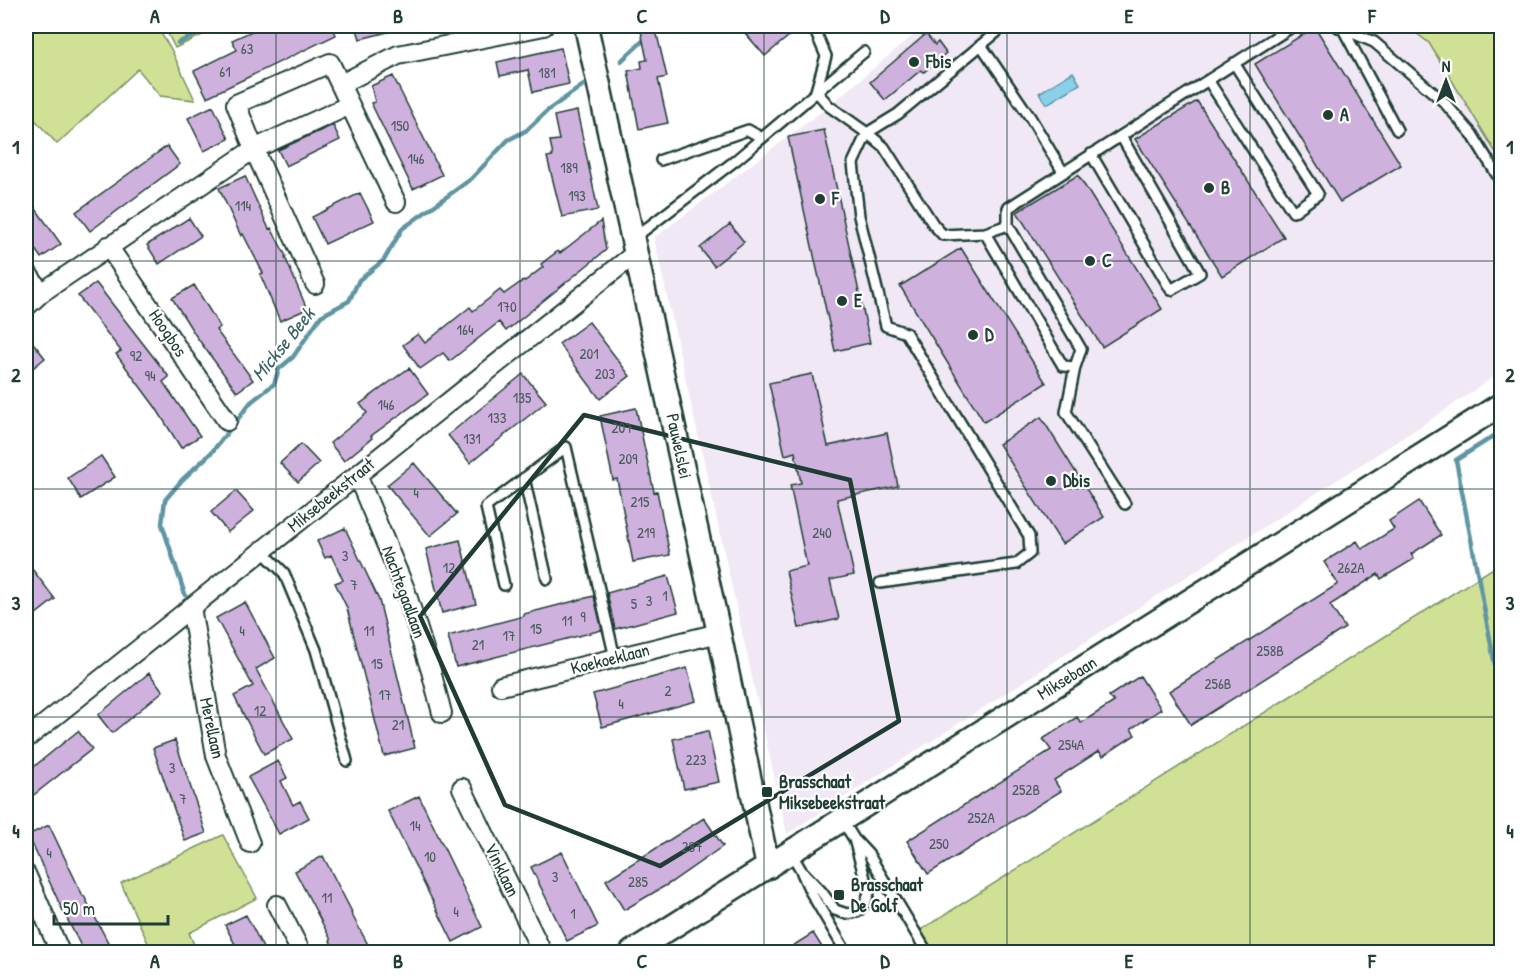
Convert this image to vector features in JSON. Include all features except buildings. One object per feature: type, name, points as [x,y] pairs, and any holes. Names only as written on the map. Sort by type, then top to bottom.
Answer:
[{"type":"street","points":[[341,84],[398,55],[544,26]]},
{"type":"street","name":"Pauwelslei","points":[[586,26],[768,867]]},
{"type":"street","points":[[315,284],[236,104],[330,63],[396,202]]},
{"type":"street","points":[[26,307],[41,293],[108,246],[254,149],[350,105]]},
{"type":"street","name":"Miksebeekstraat","points":[[26,739],[357,475],[635,245]]},
{"type":"street","name":"Hoogbos","points":[[108,246],[227,421]]},
{"type":"street","points":[[26,272],[41,293]]},
{"type":"street","name":"Miksebaan","points":[[632,952],[768,867],[796,861],[848,829],[1502,404]]},
{"type":"street","name":"Nachtegaallaan","points":[[357,475],[405,589],[442,713]]},
{"type":"street","name":"Merellaan","points":[[191,608],[216,756],[249,843]]},
{"type":"street","name":"Koekoeklaan","points":[[501,686],[719,633]]},
{"type":"street","name":"Vinklaan","points":[[462,788],[542,952]]},
{"type":"street","points":[[26,874],[60,952]]},
{"type":"street","points":[[277,905],[301,952]]},
{"type":"lane","points":[[813,26],[826,56],[816,91]]},
{"type":"lane","points":[[880,583],[1016,564],[1030,553],[1029,536],[906,333],[886,326],[859,216],[853,163],[867,133],[898,114],[1004,26]]},
{"type":"lane","points":[[1125,504],[1066,412],[1075,367],[1081,350],[1008,225],[1008,208],[1293,26]]},
{"type":"lane","points":[[1339,27],[1396,130]]},
{"type":"lane","points":[[1339,27],[1374,42],[1443,101],[1472,134],[1502,183]]},
{"type":"lane","points":[[981,45],[1064,172]]},
{"type":"lane","points":[[635,245],[864,52]]},
{"type":"lane","points":[[1208,80],[1293,213],[1318,194],[1234,63]]},
{"type":"lane","points":[[816,91],[829,106],[884,147],[933,224],[943,235],[985,233],[1008,225]]},
{"type":"lane","points":[[661,160],[748,130],[762,138]]},
{"type":"lane","points":[[1092,154],[1171,290],[1200,273],[1121,136]]},
{"type":"lane","points":[[985,233],[1063,366],[1075,367]]},
{"type":"lane","points":[[504,585],[486,507],[566,447],[615,658]]},
{"type":"lane","points":[[524,478],[547,579]]},
{"type":"lane","points":[[262,551],[284,573],[316,650],[347,761]]},
{"type":"lane","points":[[796,861],[835,910],[847,914],[857,912],[866,904],[869,893],[848,829]]},
{"type":"lane","points":[[848,829],[868,855],[927,952]]},
{"type":"lane","points":[[796,861],[810,891],[846,952]]},
{"type":"highlighted area","points":[[584,415],[850,480],[899,721],[660,866],[505,805],[420,616]]},
{"type":"shaded area","points":[[924,26],[1407,26],[1429,43],[1501,161],[1501,372],[1438,415],[787,834],[654,238],[829,106]]},
{"type":"green space","points":[[26,26],[156,26],[171,49],[195,100],[160,96],[138,69],[57,144],[26,110]]},
{"type":"green space","points":[[164,26],[221,26],[175,48]]},
{"type":"green space","points":[[1407,26],[1501,26],[1501,161],[1429,43]]},
{"type":"green space","points":[[1501,563],[1501,952],[932,952],[919,931]]},
{"type":"green space","points":[[223,835],[257,898],[189,933],[197,951],[152,952],[121,883]]},
{"type":"water","points":[[1073,72],[1080,84],[1047,104],[1039,93]]},
{"type":"waterway","points":[[178,43],[213,26]]},
{"type":"waterway","name":"Mickse Beek","points":[[621,61],[647,37]]},
{"type":"waterway","name":"Mickse Beek","points":[[185,595],[162,524],[165,500],[182,480],[212,452],[251,402],[274,384],[279,369],[293,357],[321,316],[349,301],[359,280],[384,260],[402,229],[471,179],[508,140],[527,130],[547,111],[586,83]]},
{"type":"waterway","points":[[1502,431],[1456,460],[1502,702]]},
{"type":"place","name":"Fbis","points":[[914,62]]},
{"type":"place","name":"A","points":[[1328,115]]},
{"type":"place","name":"B","points":[[1209,188]]},
{"type":"place","name":"F","points":[[820,199]]},
{"type":"place","name":"C","points":[[1090,261]]},
{"type":"place","name":"E","points":[[842,301]]},
{"type":"place","name":"D","points":[[973,335]]},
{"type":"place","name":"Dbis","points":[[1051,481]]},
{"type":"place","name":"Brasschaat Miksebeekstraat","points":[[767,792]]},
{"type":"place","name":"Brasschaat De Golf","points":[[839,895]]}]
